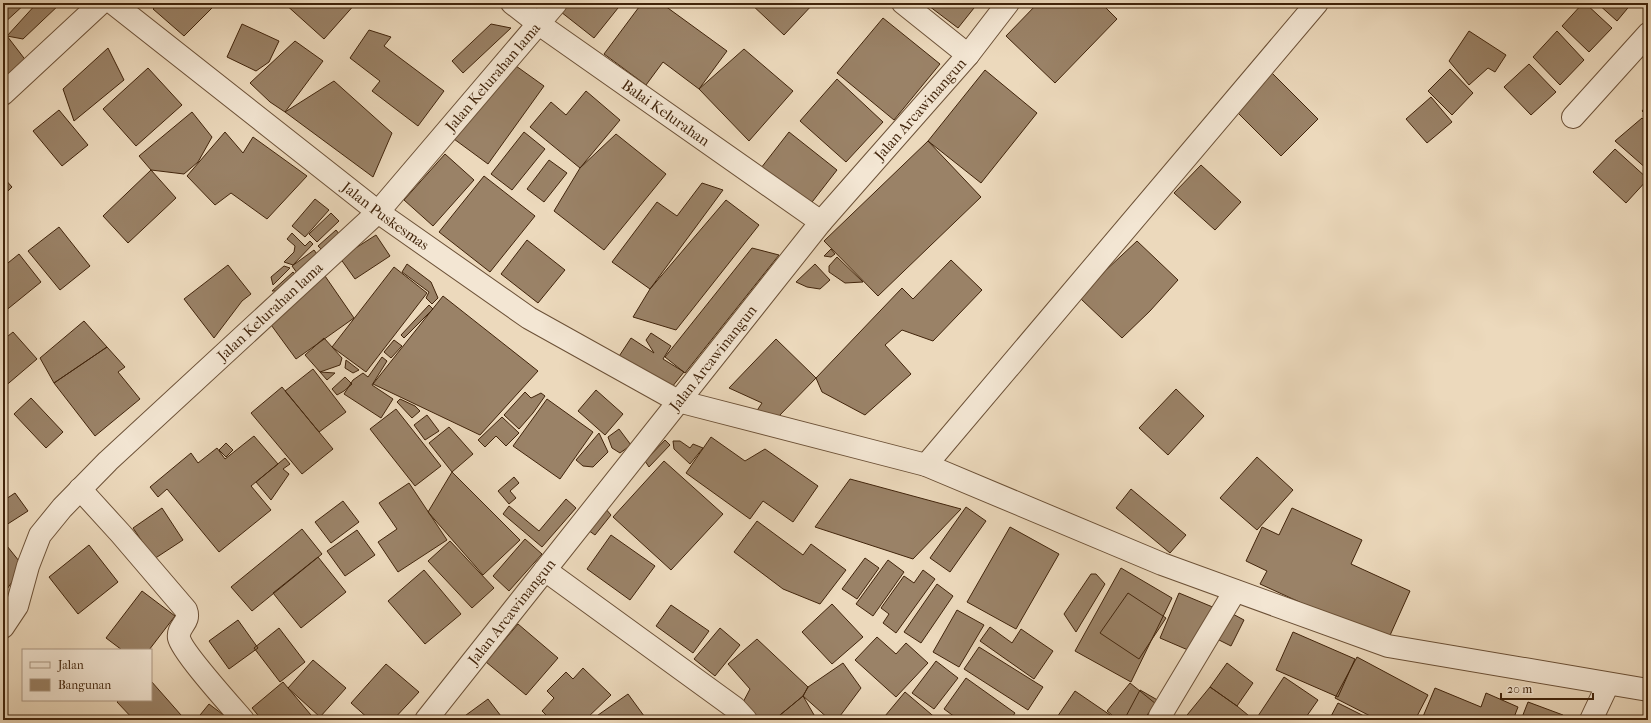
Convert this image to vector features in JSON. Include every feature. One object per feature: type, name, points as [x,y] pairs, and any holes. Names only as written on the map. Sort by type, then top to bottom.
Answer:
[{"type":"street","points":[[3,94],[101,3]]},
{"type":"street","name":"Jalan Puskesmas","points":[[113,3],[378,212],[529,318],[678,401],[926,466],[1162,564],[1388,646],[1648,690]]},
{"type":"street","name":"Balai Kelurahan","points":[[512,3],[539,24],[821,222]]},
{"type":"street","name":"Jalan Kelurahan lama","points":[[3,627],[17,606],[28,566],[40,535],[62,508],[108,461],[378,212],[556,3]]},
{"type":"street","points":[[903,3],[968,55]]},
{"type":"street","name":"Jalan Arcawinangun","points":[[426,720],[821,222],[968,55],[1008,3]]},
{"type":"street","points":[[926,466],[1318,3]]},
{"type":"street","points":[[1573,117],[1648,34]]},
{"type":"street","points":[[80,489],[186,610],[188,616],[180,634],[181,641],[195,662],[243,720]]},
{"type":"street","points":[[545,570],[734,708],[746,720]]},
{"type":"street","points":[[1160,716],[1235,591]]},
{"type":"street","points":[[1591,720],[1608,684]]},
{"type":"building","points":[[3,3],[26,3],[3,24]]},
{"type":"building","points":[[37,3],[61,3],[23,39],[7,36]]},
{"type":"building","points":[[159,3],[210,3],[213,7],[184,36],[153,9]]},
{"type":"building","points":[[284,3],[356,3],[324,39]]},
{"type":"building","points":[[568,3],[622,3],[594,38],[561,12]]},
{"type":"building","points":[[642,3],[661,3],[727,51],[699,89],[663,62],[646,85],[604,54]]},
{"type":"building","points":[[750,3],[814,3],[784,35]]},
{"type":"building","points":[[925,3],[978,3],[958,28]]},
{"type":"building","points":[[1038,3],[1101,3],[1117,19],[1055,83],[1006,36]]},
{"type":"building","points":[[1583,3],[1585,3],[1612,28],[1589,52],[1562,26]]},
{"type":"building","points":[[1597,3],[1632,3],[1617,21]]},
{"type":"building","points":[[883,18],[940,64],[894,120],[837,73]]},
{"type":"building","points":[[242,24],[279,41],[269,62],[256,71],[227,57]]},
{"type":"building","points":[[491,24],[511,28],[463,73],[452,61]]},
{"type":"building","points":[[369,30],[391,37],[384,46],[444,91],[418,126],[372,91],[380,81],[350,58]]},
{"type":"building","points":[[1469,31],[1506,55],[1495,72],[1488,68],[1469,85],[1449,61]]},
{"type":"building","points":[[1557,31],[1584,60],[1560,85],[1533,57]]},
{"type":"building","points":[[7,36],[27,62],[3,84],[3,40]]},
{"type":"building","points":[[295,41],[323,61],[285,112],[270,102],[250,83]]},
{"type":"building","points":[[108,48],[124,80],[74,121],[63,89]]},
{"type":"building","points":[[744,49],[793,91],[749,141],[699,89]]},
{"type":"building","points":[[509,61],[544,86],[488,164],[454,139]]},
{"type":"building","points":[[1529,64],[1556,92],[1531,115],[1504,87]]},
{"type":"building","points":[[148,68],[182,105],[136,146],[103,109]]},
{"type":"building","points":[[1450,69],[1473,93],[1452,115],[1428,91]]},
{"type":"building","points":[[985,70],[1037,113],[981,183],[928,141]]},
{"type":"building","points":[[1272,73],[1318,119],[1281,156],[1235,110]]},
{"type":"building","points":[[837,79],[883,122],[846,162],[800,121]]},
{"type":"building","points":[[334,81],[392,133],[373,177],[285,112]]},
{"type":"building","points":[[586,91],[620,120],[580,168],[530,127],[551,102],[566,115]]},
{"type":"building","points":[[1431,97],[1452,122],[1427,143],[1406,119]]},
{"type":"building","points":[[1648,104],[1648,117],[1642,111]]},
{"type":"building","points":[[59,110],[88,145],[62,166],[33,131]]},
{"type":"building","points":[[192,112],[212,137],[198,162],[184,174],[151,170],[139,156]]},
{"type":"building","points":[[1642,118],[1648,124],[1648,170],[1615,141]]},
{"type":"building","points":[[225,132],[243,153],[253,137],[307,176],[267,219],[231,193],[215,205],[187,176]]},
{"type":"building","points":[[524,132],[545,149],[512,190],[491,174]]},
{"type":"building","points":[[789,132],[837,170],[809,206],[761,168]]},
{"type":"building","points":[[616,134],[666,174],[604,250],[554,211],[580,168]]},
{"type":"building","points":[[928,141],[981,197],[878,296],[824,241]]},
{"type":"building","points":[[1615,149],[1648,179],[1626,203],[1593,172]]},
{"type":"building","points":[[445,154],[474,180],[433,226],[404,200]]},
{"type":"building","points":[[549,160],[567,173],[544,202],[527,189]]},
{"type":"building","points":[[1201,165],[1241,202],[1215,230],[1174,193]]},
{"type":"building","points":[[151,170],[176,198],[128,243],[103,216]]},
{"type":"building","points":[[484,176],[535,216],[490,272],[439,232]]},
{"type":"building","points":[[3,177],[12,187],[3,196]]},
{"type":"building","points":[[702,183],[723,190],[650,289],[612,262],[657,202],[677,216]]},
{"type":"building","points":[[315,199],[329,210],[305,237],[292,226]]},
{"type":"building","points":[[726,200],[759,225],[676,330],[633,317],[650,289]]},
{"type":"building","points":[[331,213],[339,221],[317,242],[309,234]]},
{"type":"building","points":[[59,227],[90,266],[60,290],[28,251]]},
{"type":"building","points":[[336,230],[340,235],[323,251],[318,246]]},
{"type":"building","points":[[292,233],[305,246],[310,241],[313,244],[293,265],[284,262],[294,252],[295,246],[287,239]]},
{"type":"building","points":[[376,235],[390,256],[355,279],[340,258]]},
{"type":"building","points":[[527,240],[565,270],[538,303],[501,274]]},
{"type":"building","points":[[1137,241],[1178,280],[1150,311],[1122,338],[1081,299],[1105,271]]},
{"type":"building","points":[[752,248],[779,255],[685,373],[665,357]]},
{"type":"building","points":[[831,249],[835,254],[831,257],[824,256]]},
{"type":"building","points":[[314,250],[322,261],[300,277],[292,266]]},
{"type":"building","points":[[19,254],[41,282],[4,312],[3,267]]},
{"type":"building","points":[[837,257],[863,282],[845,283],[829,272],[829,266]]},
{"type":"building","points":[[951,260],[982,290],[933,341],[902,330],[885,345],[911,374],[865,415],[822,392],[816,378],[902,288],[913,299]]},
{"type":"building","points":[[407,264],[431,282],[438,298],[432,304],[426,298],[429,292],[402,272]]},
{"type":"building","points":[[815,264],[830,280],[820,289],[807,287],[796,282]]},
{"type":"building","points":[[228,265],[251,294],[242,301],[214,338],[184,299]]},
{"type":"building","points":[[284,266],[290,268],[273,285],[271,277]]},
{"type":"building","points":[[394,267],[427,293],[366,372],[332,347]]},
{"type":"building","points":[[293,272],[299,279],[279,291],[272,291]]},
{"type":"building","points":[[325,276],[354,318],[296,359],[266,318]]},
{"type":"building","points":[[443,296],[538,371],[480,435],[373,384]]},
{"type":"building","points":[[429,305],[433,309],[404,338],[401,335]]},
{"type":"building","points":[[84,321],[107,347],[54,383],[40,358]]},
{"type":"building","points":[[13,332],[37,359],[3,388],[3,340]]},
{"type":"building","points":[[651,333],[671,346],[663,359],[684,372],[668,392],[614,364],[631,338],[654,353],[646,340]]},
{"type":"building","points":[[324,338],[342,358],[340,365],[320,372],[305,355]]},
{"type":"building","points":[[776,339],[816,378],[778,417],[756,412],[762,403],[729,388]]},
{"type":"building","points":[[394,340],[402,346],[391,358],[384,352]]},
{"type":"building","points":[[107,347],[125,367],[118,372],[140,399],[95,436],[54,383]]},
{"type":"building","points":[[382,357],[387,361],[372,385],[393,399],[381,418],[344,394],[353,380],[363,373],[368,377]]},
{"type":"building","points":[[346,360],[359,370],[353,373],[345,368]]},
{"type":"building","points":[[313,369],[346,412],[319,432],[285,391]]},
{"type":"building","points":[[320,372],[335,373],[327,380]]},
{"type":"building","points":[[345,377],[352,384],[337,395],[332,389]]},
{"type":"building","points":[[282,387],[333,449],[302,474],[251,413]]},
{"type":"building","points":[[1176,389],[1204,416],[1168,455],[1139,428]]},
{"type":"building","points":[[596,390],[623,414],[605,435],[578,411]]},
{"type":"building","points":[[525,392],[531,398],[541,393],[545,396],[519,429],[504,415]]},
{"type":"building","points":[[31,398],[63,432],[46,448],[14,414]]},
{"type":"building","points":[[400,399],[415,406],[420,411],[412,418],[397,402]]},
{"type":"building","points":[[547,399],[593,432],[560,479],[513,446]]},
{"type":"building","points":[[396,409],[441,466],[415,486],[370,429]]},
{"type":"building","points":[[427,415],[439,431],[425,440],[414,425]]},
{"type":"building","points":[[502,417],[519,433],[506,446],[496,436],[485,447],[478,440]]},
{"type":"building","points":[[449,427],[473,454],[452,472],[429,443]]},
{"type":"building","points":[[619,429],[631,445],[620,453],[612,448],[608,437]]},
{"type":"building","points":[[599,433],[608,452],[593,467],[583,466],[576,460]]},
{"type":"building","points":[[254,436],[278,464],[251,486],[271,510],[219,552],[167,489],[158,497],[150,487],[191,453],[198,463],[217,448],[225,459]]},
{"type":"building","points":[[711,437],[745,461],[765,449],[818,486],[793,522],[763,501],[750,519],[686,473]]},
{"type":"building","points":[[665,440],[670,445],[649,467],[645,461]]},
{"type":"building","points":[[673,441],[680,441],[690,448],[693,444],[703,448],[690,464],[674,449]]},
{"type":"building","points":[[226,443],[233,450],[226,457],[219,450]]},
{"type":"building","points":[[1257,457],[1293,490],[1257,530],[1220,498]]},
{"type":"building","points":[[285,458],[290,464],[283,469],[289,474],[271,500],[256,482]]},
{"type":"building","points":[[664,461],[723,514],[671,570],[613,517]]},
{"type":"building","points":[[452,472],[520,540],[483,575],[428,512]]},
{"type":"building","points":[[514,477],[519,483],[510,491],[516,498],[509,504],[498,491]]},
{"type":"building","points":[[850,479],[961,509],[913,559],[815,527]]},
{"type":"building","points":[[409,483],[447,540],[398,572],[378,542],[397,529],[379,503]]},
{"type":"building","points":[[1131,489],[1186,535],[1170,553],[1116,508]]},
{"type":"building","points":[[15,493],[28,511],[3,527],[3,501]]},
{"type":"building","points":[[566,499],[576,508],[542,547],[503,514],[509,506],[539,531]]},
{"type":"building","points":[[343,501],[359,522],[331,543],[315,522]]},
{"type":"building","points":[[966,507],[986,521],[950,572],[930,558]]},
{"type":"building","points":[[162,508],[183,540],[154,559],[133,528]]},
{"type":"building","points":[[605,508],[611,515],[595,535],[585,528]]},
{"type":"building","points":[[1292,508],[1362,540],[1351,564],[1410,591],[1387,642],[1260,584],[1267,571],[1246,561],[1262,527],[1279,535]]},
{"type":"building","points":[[757,521],[803,555],[811,544],[846,570],[820,604],[783,589],[734,552]]},
{"type":"building","points":[[1010,527],[1059,554],[1016,629],[967,602]]},
{"type":"building","points":[[302,529],[322,554],[252,611],[231,587]]},
{"type":"building","points":[[357,530],[375,555],[345,576],[327,551]]},
{"type":"building","points":[[611,535],[655,566],[630,600],[587,569]]},
{"type":"building","points":[[525,539],[542,554],[509,591],[493,576]]},
{"type":"building","points":[[3,541],[23,566],[3,595]]},
{"type":"building","points":[[450,541],[494,588],[472,608],[428,561]]},
{"type":"building","points":[[89,545],[118,582],[78,614],[49,577]]},
{"type":"building","points":[[318,557],[346,592],[301,628],[273,593]]},
{"type":"building","points":[[865,558],[879,568],[857,599],[842,589]]},
{"type":"building","points":[[888,560],[904,572],[873,616],[856,604]]},
{"type":"building","points":[[1121,568],[1172,598],[1131,682],[1075,651]]},
{"type":"building","points":[[424,570],[461,614],[425,644],[388,601]]},
{"type":"building","points":[[923,570],[935,579],[896,633],[883,623],[889,614],[881,608],[904,576],[914,583]]},
{"type":"building","points":[[1091,574],[1096,574],[1105,584],[1076,632],[1064,614]]},
{"type":"building","points":[[937,584],[953,596],[921,643],[904,632]]},
{"type":"building","points":[[142,591],[175,616],[150,649],[121,649],[106,638]]},
{"type":"building","points":[[1128,593],[1166,618],[1139,659],[1100,633]]},
{"type":"building","points":[[1179,593],[1215,608],[1195,653],[1160,638]]},
{"type":"building","points":[[832,604],[863,637],[832,664],[802,632]]},
{"type":"building","points":[[671,605],[709,631],[693,653],[656,626]]},
{"type":"building","points":[[957,610],[984,625],[959,667],[933,652]]},
{"type":"building","points":[[1229,612],[1244,620],[1231,646],[1215,638]]},
{"type":"building","points":[[238,620],[258,648],[229,669],[209,641]]},
{"type":"building","points":[[518,624],[558,658],[526,695],[486,662]]},
{"type":"building","points":[[990,627],[1012,643],[1021,629],[1053,651],[1034,679],[980,641]]},
{"type":"building","points":[[279,628],[305,662],[280,682],[254,648]]},
{"type":"building","points":[[720,628],[740,645],[715,676],[694,659]]},
{"type":"building","points":[[1293,632],[1355,659],[1338,697],[1276,670]]},
{"type":"building","points":[[877,637],[896,654],[906,643],[928,663],[896,697],[855,660]]},
{"type":"building","points":[[757,639],[808,687],[803,696],[774,720],[762,720],[741,706],[750,689],[728,664]]},
{"type":"building","points":[[979,647],[1043,687],[1028,710],[964,669]]},
{"type":"building","points":[[1357,657],[1428,695],[1415,720],[1378,720],[1335,698]]},
{"type":"building","points":[[313,660],[346,688],[320,717],[288,688]]},
{"type":"building","points":[[936,661],[958,678],[934,709],[912,693]]},
{"type":"building","points":[[843,663],[861,688],[837,720],[830,720],[803,696],[808,687]]},
{"type":"building","points":[[1227,663],[1253,683],[1237,706],[1210,687]]},
{"type":"building","points":[[386,664],[419,692],[393,720],[370,720],[351,703]]},
{"type":"building","points":[[583,668],[611,695],[585,720],[551,720],[542,711],[554,698],[547,691],[566,672],[573,679]]},
{"type":"building","points":[[1284,677],[1318,700],[1304,720],[1256,719]]},
{"type":"building","points":[[966,678],[1015,713],[1010,720],[959,720],[944,709]]},
{"type":"building","points":[[152,682],[181,715],[176,720],[134,720],[117,702],[152,701]]},
{"type":"building","points":[[283,682],[311,715],[305,720],[262,720],[252,708]]},
{"type":"building","points":[[1130,683],[1156,704],[1143,720],[1118,720],[1107,711]]},
{"type":"building","points":[[1210,687],[1237,706],[1254,720],[1183,720]]},
{"type":"building","points":[[1435,688],[1481,707],[1486,693],[1518,707],[1513,720],[1423,720],[1422,719]]},
{"type":"building","points":[[1140,690],[1161,702],[1152,720],[1124,720]]},
{"type":"building","points":[[1075,691],[1116,719],[1055,720]]},
{"type":"building","points":[[905,692],[938,720],[890,720],[885,716]]},
{"type":"building","points":[[628,694],[647,720],[591,720]]},
{"type":"building","points":[[803,696],[817,720],[774,720]]},
{"type":"building","points":[[488,699],[504,720],[463,720],[462,718]]},
{"type":"building","points":[[1528,702],[1563,715],[1561,720],[1521,720]]},
{"type":"building","points":[[1338,703],[1372,720],[1329,720]]},
{"type":"building","points":[[209,704],[230,720],[196,720]]}]
